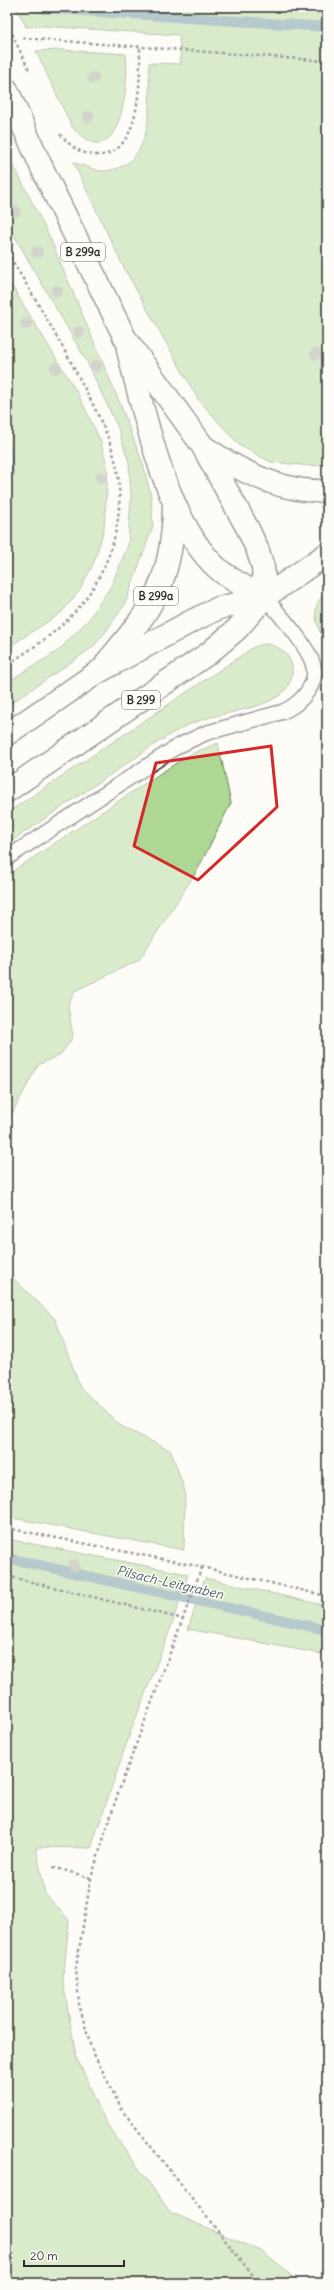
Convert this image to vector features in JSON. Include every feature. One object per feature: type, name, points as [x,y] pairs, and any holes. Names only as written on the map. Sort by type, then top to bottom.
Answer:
[{"type":"main road","name":"B 299a","points":[[7,90],[41,166],[126,338],[202,445],[258,551],[263,567],[265,597],[242,586],[216,567],[196,544],[174,504],[144,414],[126,338]]},
{"type":"main road","name":"B 299a","points":[[202,445],[226,462],[252,474],[300,490],[327,491]]},
{"type":"main road","name":"B 299a","points":[[98,672],[138,625],[160,589],[169,557],[174,529],[174,504]]},
{"type":"main road","name":"B 299","points":[[7,791],[209,653],[238,629],[265,597],[327,554]]},
{"type":"main road","name":"B 299","points":[[7,734],[98,672],[218,608],[265,597]]},
{"type":"lane","points":[[7,858],[178,746],[206,733],[282,712],[291,708],[303,698],[311,686],[314,674],[312,660],[305,648],[265,597]]},
{"type":"path","points":[[7,23],[30,74]]},
{"type":"path","points":[[23,38],[327,61]]},
{"type":"path","points":[[57,131],[70,145],[87,155],[103,156],[116,150],[127,136],[134,119],[141,87],[140,47]]},
{"type":"path","points":[[7,252],[59,338],[95,409],[114,454],[119,484],[120,513],[114,542],[103,568],[84,600],[64,624],[39,644],[7,665]]},
{"type":"path","points":[[7,1528],[202,1567],[327,1596]]},
{"type":"path","points":[[202,1567],[118,1793],[91,1878],[76,1968],[79,2004],[91,2048],[122,2110],[259,2283]]},
{"type":"path","points":[[7,1576],[183,1619]]},
{"type":"path","points":[[52,1867],[91,1878]]},
{"type":"highlighted area","points":[[271,746],[277,807],[198,880],[134,846],[156,763]]},
{"type":"green space","points":[[16,7],[327,7],[327,464],[311,466],[271,462],[240,446],[198,399],[125,270],[73,162],[94,169],[106,171],[122,166],[134,157],[142,144],[147,128],[149,111],[149,63],[181,64],[179,35],[42,26],[26,27]]},
{"type":"green space","points":[[61,50],[126,54],[126,86],[123,105],[118,122],[111,136],[101,143],[88,141],[72,127],[36,51]]},
{"type":"green space","points":[[7,152],[50,238],[121,406],[143,464],[151,496],[153,526],[125,604],[107,630],[93,647],[7,706],[7,682],[58,651],[89,619],[111,586],[128,545],[131,496],[129,463],[118,428],[87,362],[7,223]]},
{"type":"green space","points":[[7,278],[78,394],[101,442],[108,470],[104,529],[94,562],[80,590],[61,613],[7,648],[7,478],[14,475],[7,427]]},
{"type":"green space","points":[[327,592],[327,647],[320,633],[316,618],[316,611],[317,604]]},
{"type":"green space","points":[[264,644],[273,645],[286,654],[290,660],[292,668],[292,675],[289,683],[284,691],[277,697],[257,706],[201,720],[181,729],[161,740],[7,844],[7,813],[254,647]]},
{"type":"green space","points":[[218,743],[231,803],[198,869],[139,960],[75,991],[68,1005],[73,1037],[61,1054],[38,1065],[7,1123],[7,875],[189,755]]},
{"type":"green space","points":[[7,1272],[55,1319],[80,1387],[121,1426],[171,1451],[185,1491],[184,1550],[7,1517]]},
{"type":"green space","points":[[7,1539],[188,1574],[171,1627],[130,1733],[91,1848],[36,1847],[45,1894],[69,1920],[63,1982],[76,2056],[106,2123],[170,2212],[261,2251],[300,2283],[7,2283]]},
{"type":"green space","points":[[205,1578],[327,1606],[327,1655],[188,1629]]},
{"type":"water","points":[[7,427],[14,475],[7,478]]},
{"type":"waterway","points":[[40,8],[327,27]]},
{"type":"waterway","name":"Pilsach-Leitgraben","points":[[7,1558],[327,1630]]}]
